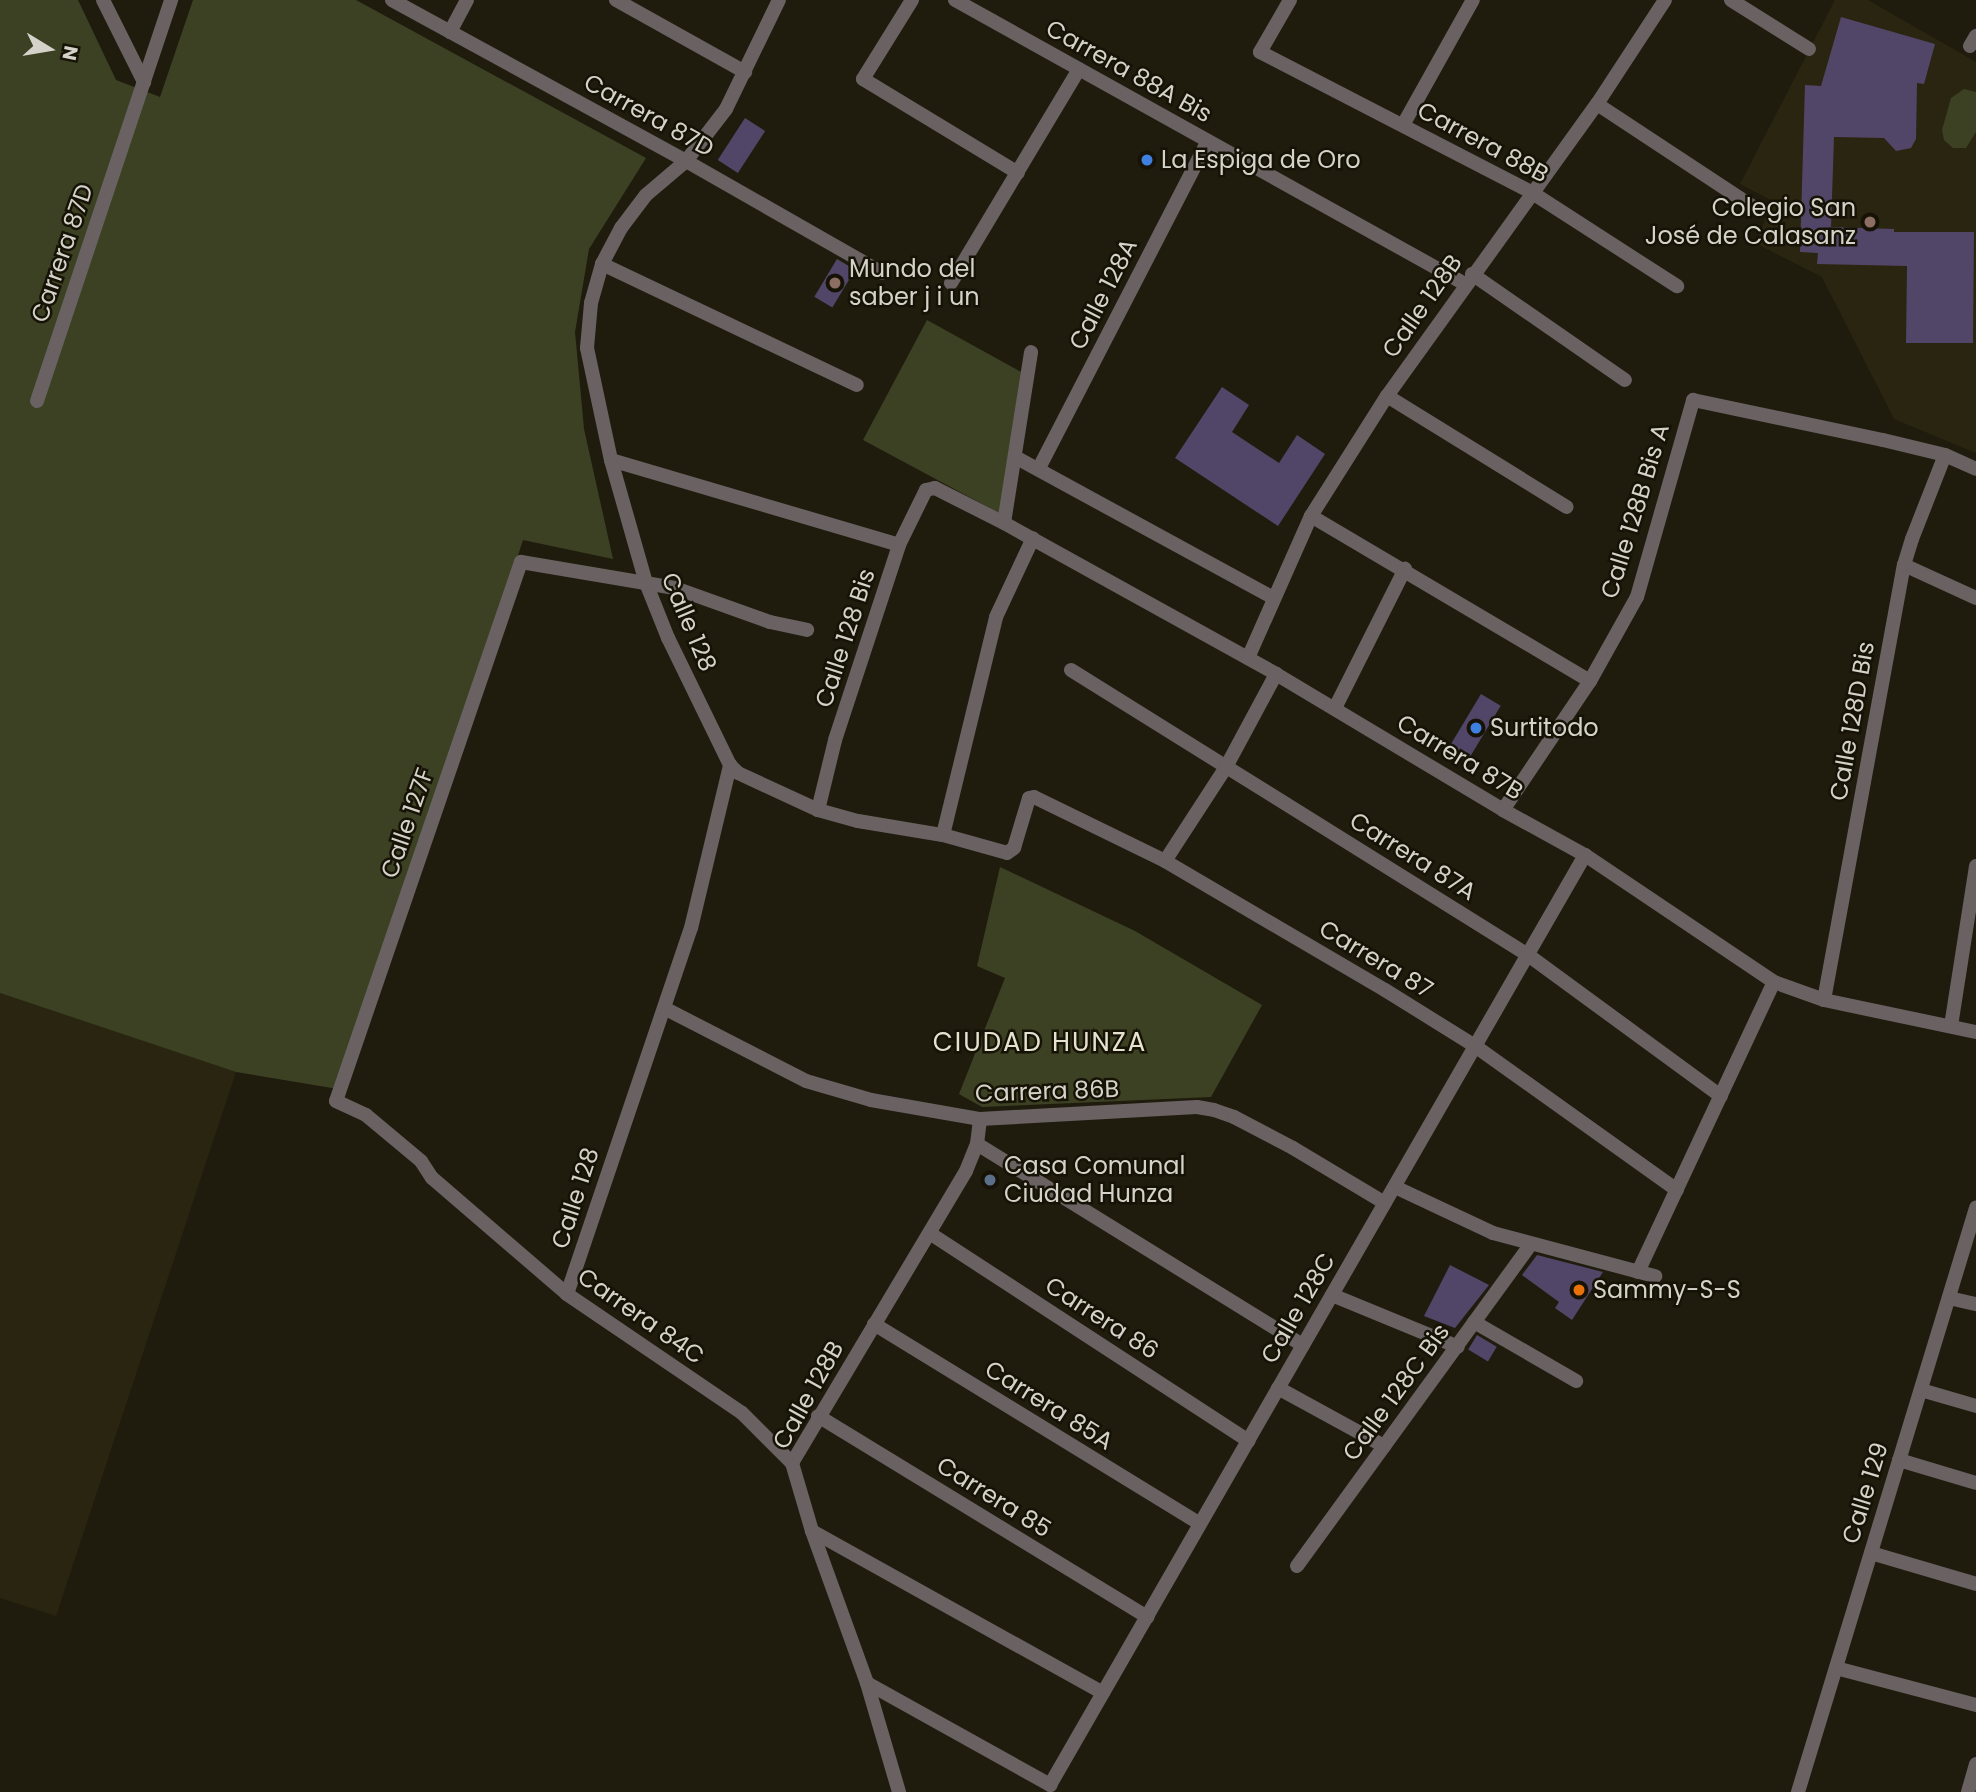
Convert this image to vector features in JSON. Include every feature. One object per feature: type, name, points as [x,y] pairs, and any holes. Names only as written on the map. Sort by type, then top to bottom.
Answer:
[{"type":"street","points":[[103,0],[144,82]]},
{"type":"street","name":"Carrera 87D","points":[[37,401],[171,0]]},
{"type":"street","name":"Carrera 87D","points":[[392,0],[686,161],[881,273]]},
{"type":"street","points":[[450,32],[467,0]]},
{"type":"street","points":[[616,0],[745,72]]},
{"type":"street","name":"Calle 128","points":[[567,1294],[691,929],[730,765],[668,638],[646,583],[611,460],[587,348],[591,303],[602,264],[621,228],[646,195],[686,161],[726,109],[779,0]]},
{"type":"street","points":[[912,0],[863,79],[1018,173]]},
{"type":"street","name":"Carrera 88A Bis","points":[[955,0],[1208,141],[1469,279],[1625,380]]},
{"type":"street","name":"Carrera 88B","points":[[1290,0],[1260,52],[1531,192],[1677,286]]},
{"type":"street","points":[[1402,125],[1473,0]]},
{"type":"street","name":"Calle 128B","points":[[1248,658],[1311,516],[1387,396],[1531,192],[1597,104],[1665,0]]},
{"type":"street","points":[[1731,0],[1809,49]]},
{"type":"street","points":[[951,283],[1079,69]]},
{"type":"street","points":[[1597,104],[1756,209]]},
{"type":"street","name":"Calle 128A","points":[[1039,468],[1208,141]]},
{"type":"street","points":[[602,264],[857,385]]},
{"type":"street","name":"Calle 128A","points":[[1004,523],[1031,352]]},
{"type":"street","points":[[1387,396],[1567,507]]},
{"type":"street","name":"Calle 128B Bis A","points":[[1503,810],[1590,681],[1637,597],[1693,400],[1945,456]]},
{"type":"street","points":[[1945,456],[1976,469]]},
{"type":"street","name":"Calle 128D Bis","points":[[1824,1000],[1904,565],[1945,456]]},
{"type":"street","points":[[1015,457],[1274,598]]},
{"type":"street","points":[[611,460],[899,545]]},
{"type":"street","name":"Carrera 87B","points":[[930,488],[1033,538],[1335,708],[1503,810],[1585,855],[1774,982],[1824,1000],[1976,1032]]},
{"type":"street","name":"Calle 128 Bis","points":[[818,810],[835,740],[899,545],[926,490],[930,488]]},
{"type":"street","points":[[1311,516],[1405,569],[1590,681]]},
{"type":"street","points":[[730,765],[738,773],[818,810],[858,821],[943,835],[996,617],[1033,538]]},
{"type":"street","name":"Calle 127F","points":[[335,1101],[520,564],[523,562],[646,583]]},
{"type":"street","points":[[1904,565],[1976,598]]},
{"type":"street","points":[[1335,708],[1405,569]]},
{"type":"street","name":"Calle 128 Bis","points":[[646,583],[675,588],[770,622],[807,630]]},
{"type":"street","name":"Carrera 87A","points":[[1071,670],[1528,955],[1721,1096]]},
{"type":"street","points":[[1165,861],[1226,767],[1276,674]]},
{"type":"street","name":"Carrera 87","points":[[943,835],[1007,853],[1014,848],[1030,798],[1034,797],[1165,861],[1475,1046],[1676,1190]]},
{"type":"street","name":"Calle 128C","points":[[867,1683],[1050,1785],[1585,855]]},
{"type":"street","points":[[1951,1026],[1976,866]]},
{"type":"street","points":[[1639,1272],[1774,982]]},
{"type":"street","name":"Carrera 86B","points":[[666,1009],[794,1076],[838,1093],[980,1119],[1197,1107],[1214,1110],[1293,1148],[1385,1203]]},
{"type":"street","name":"Carrera 84C","points":[[335,1101],[366,1115],[421,1161],[432,1178],[567,1294],[742,1413],[792,1463]]},
{"type":"street","name":"Calle 128B","points":[[899,1792],[867,1683],[812,1531],[792,1463],[818,1416],[931,1234],[966,1171],[977,1144],[980,1119]]},
{"type":"street","points":[[977,1144],[1303,1345]]},
{"type":"street","points":[[1395,1186],[1493,1233],[1530,1245],[1655,1276]]},
{"type":"street","name":"Calle 129","points":[[1798,1792],[1976,1208]]},
{"type":"street","name":"Carrera 86","points":[[931,1234],[1248,1441]]},
{"type":"street","name":"Calle 128C Bis","points":[[1297,1566],[1530,1245]]},
{"type":"street","points":[[1332,1295],[1458,1347]]},
{"type":"street","points":[[1949,1298],[1976,1304]]},
{"type":"street","points":[[1474,1322],[1576,1381]]},
{"type":"street","name":"Carrera 85A","points":[[874,1324],[1200,1524]]},
{"type":"street","points":[[1278,1388],[1384,1446]]},
{"type":"street","points":[[1920,1390],[1976,1406]]},
{"type":"street","name":"Carrera 85","points":[[818,1416],[1147,1617]]},
{"type":"street","points":[[1899,1460],[1976,1483]]},
{"type":"street","points":[[812,1531],[1103,1693]]},
{"type":"street","points":[[1871,1553],[1976,1584]]},
{"type":"street","points":[[1836,1668],[1976,1705]]},
{"type":"street","points":[[1968,1792],[1976,1764]]},
{"type":"shaded area","name":"Colegio San José de Calasanz","points":[[1835,0],[1868,0],[1976,62],[1976,453],[1894,419],[1822,277],[1757,244],[1771,200],[1740,184]]},
{"type":"shaded area","points":[[0,993],[236,1072],[56,1616],[0,1598]]},
{"type":"green space","points":[[0,0],[78,0],[116,80],[160,97],[193,0],[356,0],[646,158],[589,249],[575,332],[584,429],[613,559],[523,540],[344,1090],[236,1072],[0,993]]},
{"type":"green space","points":[[1964,89],[1976,92],[1976,132],[1966,148],[1953,148],[1944,140],[1942,130],[1951,98]]},
{"type":"green space","points":[[927,320],[1023,373],[999,513],[863,440]]},
{"type":"green space","points":[[1000,867],[1135,931],[1262,1005],[1211,1097],[982,1107],[959,1094],[1005,978],[977,966]]},
{"type":"building","points":[[1841,17],[1935,44],[1924,84],[1917,83],[1916,139],[1911,148],[1896,151],[1884,138],[1834,137],[1831,227],[1894,229],[1894,232],[1974,232],[1973,343],[1906,343],[1907,266],[1817,264],[1818,253],[1800,252],[1805,85],[1821,86]]},
{"type":"building","points":[[745,118],[765,131],[738,173],[718,160]]},
{"type":"building","name":"Mundo del saber j i un","points":[[837,259],[855,270],[832,308],[814,297]]},
{"type":"building","points":[[1222,387],[1249,405],[1232,432],[1279,463],[1297,435],[1325,454],[1278,526],[1175,458]]},
{"type":"building","name":"Surtitodo","points":[[1481,694],[1501,706],[1467,762],[1448,750]]},
{"type":"building","points":[[1537,1255],[1603,1272],[1572,1320],[1555,1308],[1559,1302],[1522,1275]]},
{"type":"building","points":[[1450,1265],[1489,1285],[1455,1328],[1424,1316]]},
{"type":"building","points":[[1477,1335],[1497,1347],[1488,1361],[1468,1350]]},
{"type":"place","name":"La Espiga de Oro","points":[[1147,160]]},
{"type":"place","name":"Colegio San José de Calasanz","points":[[1870,222]]},
{"type":"place","name":"Mundo del saber j i un","points":[[835,283]]},
{"type":"place","name":"Surtitodo","points":[[1476,728]]},
{"type":"place","name":"Casa Comunal Ciudad Hunza","points":[[990,1180]]},
{"type":"place","name":"Sammy-S-S","points":[[1579,1290]]},
{"type":"district","name":"CIUDAD HUNZA","points":[[1040,1043]]}]
